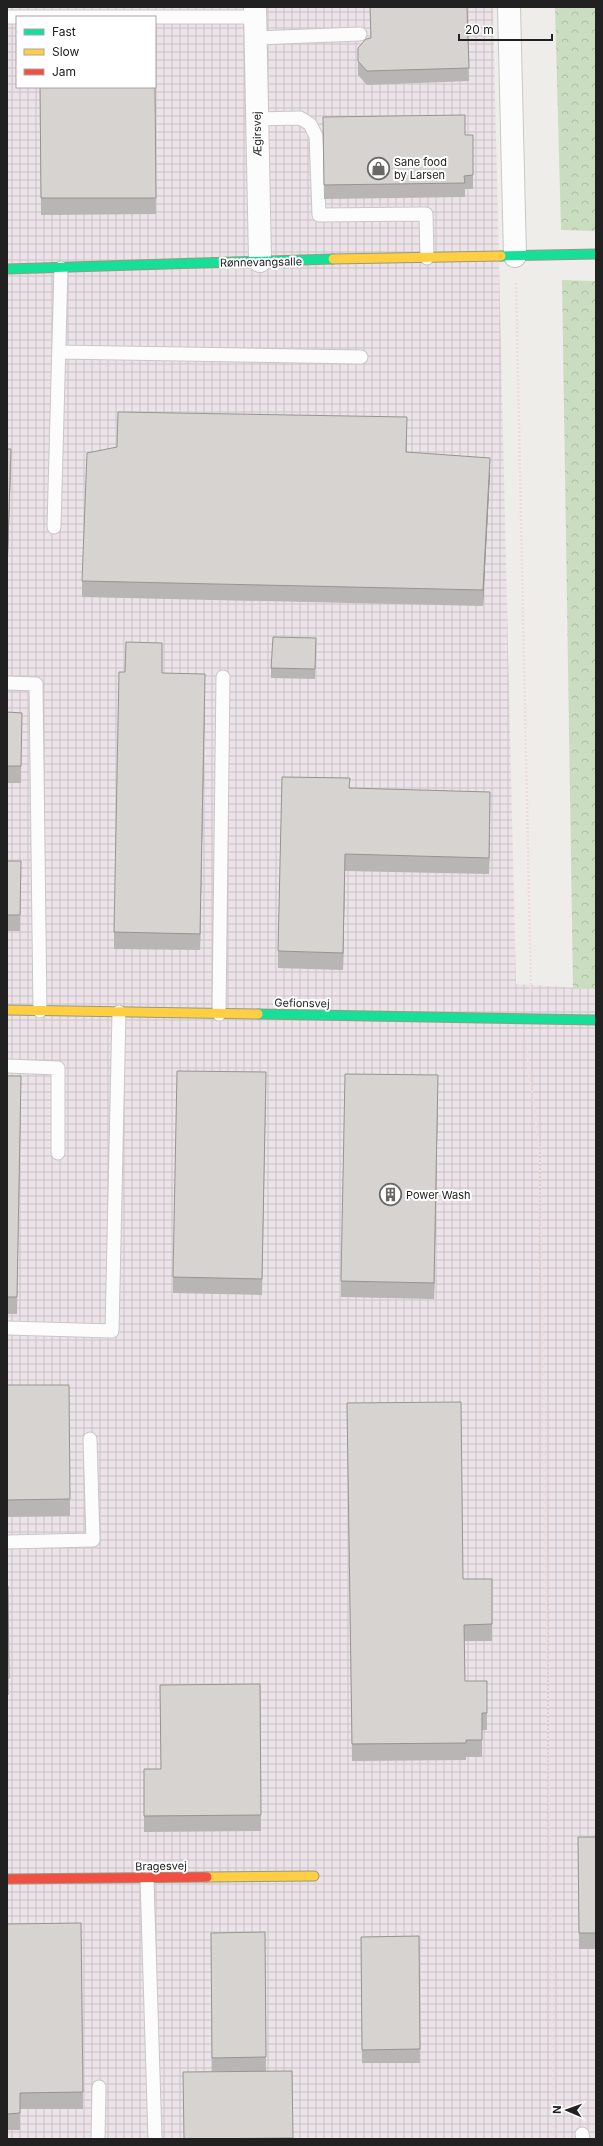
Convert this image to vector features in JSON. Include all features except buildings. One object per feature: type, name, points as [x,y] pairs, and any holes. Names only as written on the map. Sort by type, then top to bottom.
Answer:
[{"type":"street","points":[[509,7],[515,256]]},
{"type":"street","name":"Ægirsvej","points":[[255,12],[260,262]]},
{"type":"street","name":"Rønnevangsalle","points":[[7,269],[596,254]]},
{"type":"street","name":"Gefionsvej","points":[[7,1010],[596,1020]]},
{"type":"street","name":"Bragesvej","points":[[7,1879],[147,1879],[314,1876]]},
{"type":"lane","points":[[57,16],[255,12]]},
{"type":"lane","points":[[256,38],[360,34]]},
{"type":"lane","points":[[257,119],[300,118],[310,124],[316,136],[319,215],[426,214],[427,258]]},
{"type":"lane","points":[[54,527],[61,268]]},
{"type":"lane","points":[[59,352],[361,357]]},
{"type":"lane","points":[[219,1014],[223,677]]},
{"type":"lane","points":[[7,683],[36,684],[40,1011]]},
{"type":"lane","points":[[7,1328],[112,1331],[119,1012]]},
{"type":"lane","points":[[7,1066],[58,1068],[58,1153]]},
{"type":"lane","points":[[7,1542],[93,1540],[90,1439]]},
{"type":"lane","points":[[147,1879],[155,2139]]},
{"type":"lane","points":[[98,2087],[98,2139]]},
{"type":"path","points":[[515,256],[532,1019]]},
{"type":"path","points":[[522,1019],[540,1152],[554,2139]]},
{"type":"shaded area","points":[[7,7],[493,7],[516,984],[596,989],[596,2139],[7,2139]]},
{"type":"green space","points":[[555,7],[596,7],[596,231],[561,230]]},
{"type":"green space","points":[[562,280],[596,281],[596,989],[573,989]]},
{"type":"traffic: fast","points":[[501,256],[596,254]]},
{"type":"traffic: fast","points":[[7,269],[333,259]]},
{"type":"traffic: fast","points":[[258,1014],[596,1020]]},
{"type":"traffic: slow","points":[[333,259],[501,256]]},
{"type":"traffic: slow","points":[[7,1010],[258,1014]]},
{"type":"traffic: slow","points":[[207,1877],[314,1876]]},
{"type":"traffic: jam","points":[[7,1879],[207,1877]]},
{"type":"place","name":"Sane food by Larsen","points":[[379,168]]},
{"type":"place","name":"Power Wash","points":[[390,1195]]}]
